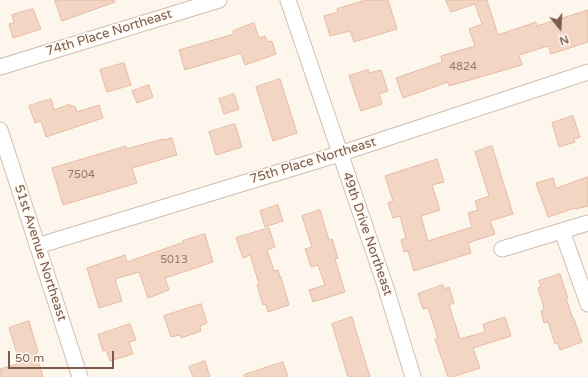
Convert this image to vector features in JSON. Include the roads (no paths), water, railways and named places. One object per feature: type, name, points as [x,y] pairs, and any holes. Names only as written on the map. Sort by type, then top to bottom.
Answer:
[{"type":"street","name":"74th Place Northeast","points":[[0,66],[219,0]]},
{"type":"street","name":"49th Drive Northeast","points":[[288,0],[339,154],[385,285],[413,377]]},
{"type":"street","name":"75th Place Northeast","points":[[37,246],[339,154],[588,72]]},
{"type":"street","name":"51st Avenue Northeast","points":[[0,130],[80,377]]},
{"type":"street","points":[[502,249],[588,223]]},
{"type":"street","points":[[562,231],[588,304]]}]
